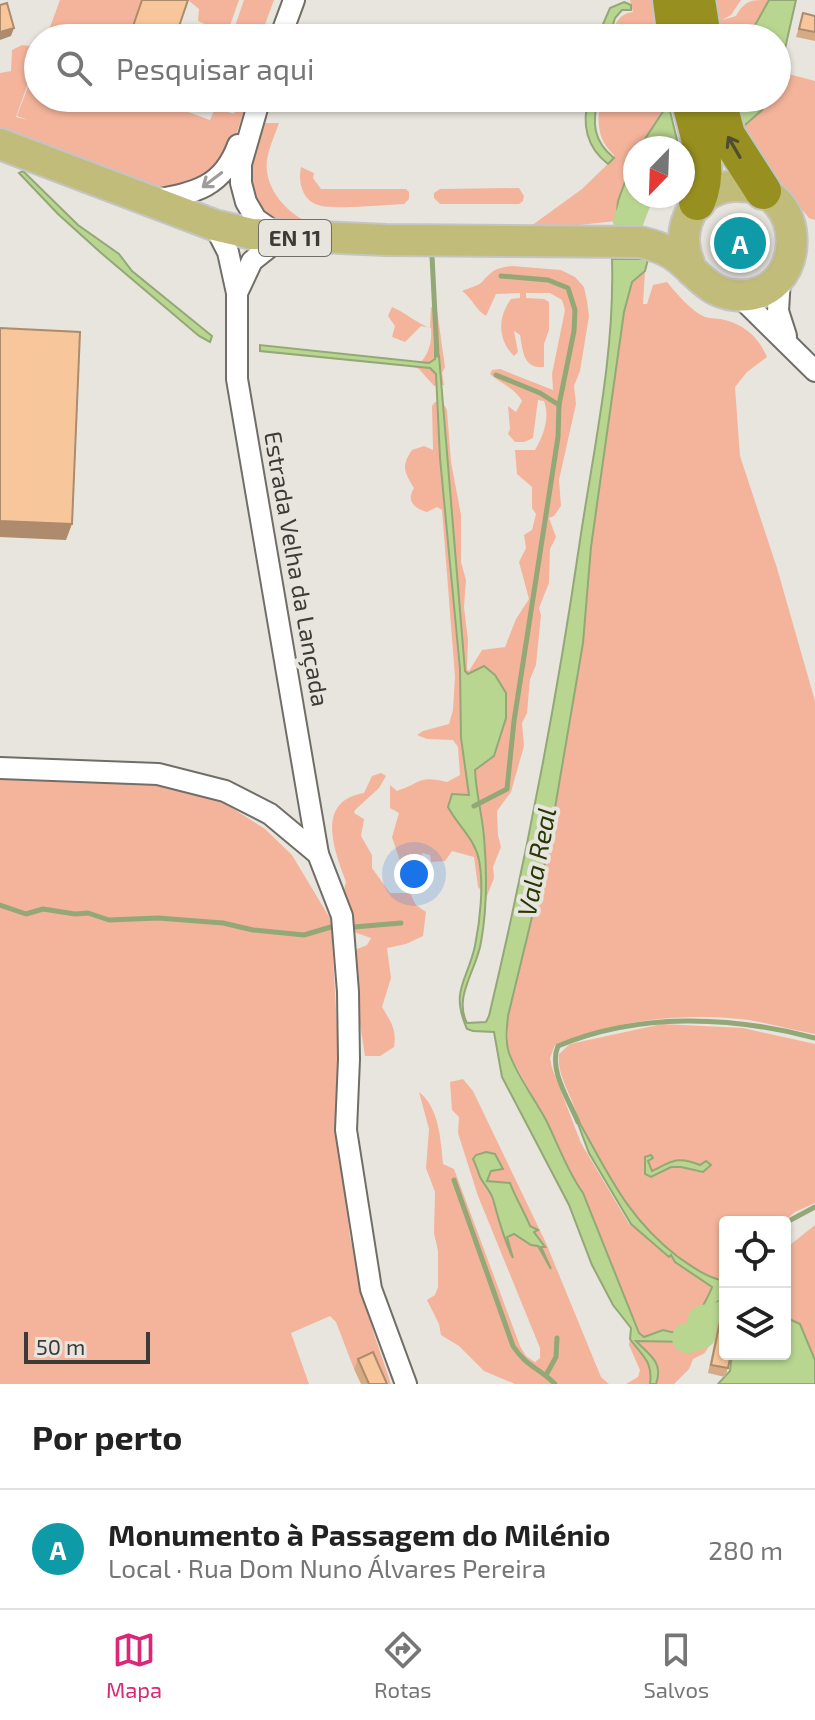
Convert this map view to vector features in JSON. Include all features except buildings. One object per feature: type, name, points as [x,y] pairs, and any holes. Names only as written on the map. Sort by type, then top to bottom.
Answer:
[{"type":"highway","points":[[671,0],[674,24]]},
{"type":"highway","points":[[697,0],[701,24]]},
{"type":"highway","points":[[692,112],[704,167],[703,185],[692,210]]},
{"type":"highway","points":[[721,112],[727,135],[775,202]]},
{"type":"main road","name":"EN 11","points":[[0,144],[214,225],[252,234],[372,240],[640,242],[671,253],[704,284],[720,292],[738,295]]},
{"type":"main road","name":"EN 11","points":[[640,242],[666,231],[712,192],[728,186],[746,186],[815,228]]},
{"type":"main road","points":[[775,202],[793,234],[784,273]]},
{"type":"main road","points":[[692,210],[683,236],[684,254],[692,271]]},
{"type":"main road","points":[[738,295],[755,293],[815,256]]},
{"type":"street","points":[[285,24],[294,0]]},
{"type":"street","points":[[255,112],[241,164],[242,190],[256,219],[282,237]]},
{"type":"street","points":[[151,201],[194,192],[216,179],[228,167],[242,135],[249,129]]},
{"type":"street","name":"Estrada Velha da Lançada","points":[[214,225],[228,252],[237,293],[237,379],[318,854],[342,916],[349,1032],[346,1130],[371,1289],[406,1384]]},
{"type":"street","name":"Estrada Velha da Lançada","points":[[237,293],[252,261],[282,237]]},
{"type":"street","points":[[784,273],[778,311],[791,347]]},
{"type":"street","points":[[738,295],[815,371]]},
{"type":"street","points":[[0,768],[158,774],[225,791],[270,814],[318,854]]},
{"type":"shaded area","points":[[60,0],[142,0],[140,6],[143,8],[136,24],[51,24]]},
{"type":"shaded area","points":[[188,0],[239,0],[231,24],[198,21],[199,9]]},
{"type":"shaded area","points":[[244,0],[274,0],[265,24],[236,24]]},
{"type":"shaded area","points":[[630,0],[652,0],[654,24],[616,24],[620,17],[633,12]]},
{"type":"shaded area","points":[[710,0],[741,0],[731,15],[722,20],[736,16],[749,2],[769,0],[755,24],[713,24]]},
{"type":"shaded area","points":[[24,45],[24,94],[16,117],[28,120],[17,116],[24,97],[24,112],[188,112],[210,120],[213,112],[243,112],[235,138],[223,160],[203,178],[181,187],[162,189],[0,132],[0,73],[11,71],[12,50]]},
{"type":"shaded area","points":[[791,75],[815,81],[815,220],[809,218],[758,165],[737,132],[760,112],[791,112]]},
{"type":"shaded area","points":[[599,112],[663,112],[647,136],[623,136],[623,188],[616,221],[525,231],[301,229],[272,217],[257,203],[249,184],[250,161],[264,123],[279,123],[268,155],[268,177],[280,200],[304,220],[331,227],[531,226],[582,189],[614,158],[599,129]]},
{"type":"shaded area","points":[[301,167],[314,173],[313,178],[321,189],[406,189],[409,199],[404,204],[318,205],[308,199],[302,190]]},
{"type":"shaded area","points":[[519,188],[524,196],[519,204],[440,204],[434,198],[434,193],[440,189]]},
{"type":"shaded area","points":[[512,266],[561,270],[575,277],[584,287],[589,316],[580,371],[574,386],[576,404],[559,480],[561,506],[549,518],[556,537],[550,549],[549,583],[539,608],[536,665],[530,679],[527,713],[522,723],[524,746],[511,792],[497,811],[501,847],[487,896],[478,887],[474,857],[452,851],[445,861],[431,862],[430,855],[422,853],[420,875],[403,870],[392,837],[399,813],[390,808],[390,785],[397,791],[420,781],[447,782],[460,775],[458,747],[453,740],[427,739],[417,735],[449,724],[455,677],[442,510],[437,507],[427,512],[413,503],[414,488],[405,469],[412,450],[424,446],[433,450],[432,406],[435,402],[443,403],[447,410],[451,462],[461,515],[461,562],[466,580],[464,607],[469,671],[482,650],[505,647],[516,619],[529,599],[519,562],[526,548],[524,535],[532,530],[536,514],[532,508],[532,487],[517,474],[515,450],[535,450],[545,426],[546,407],[544,401],[538,400],[533,438],[515,442],[508,434],[508,406],[516,412],[522,401],[490,374],[492,370],[500,369],[553,390],[552,374],[565,310],[562,300],[550,293],[526,293],[526,298],[549,302],[544,367],[537,367],[525,358],[520,335],[514,331],[518,352],[514,356],[502,336],[506,306],[511,299],[520,298],[520,293],[496,294],[486,316],[462,291],[480,283],[495,270]]},
{"type":"shaded area","points":[[645,271],[643,304],[647,304],[653,285],[667,282],[684,302],[700,314],[732,322],[745,329],[760,344],[767,357],[747,372],[735,387],[740,456],[777,568],[815,701],[815,1034],[749,1020],[675,1018],[601,1029],[555,1045],[550,1058],[552,1068],[581,1143],[629,1224],[673,1256],[675,1262],[712,1286],[701,1310],[702,1324],[696,1332],[680,1334],[663,1330],[644,1337],[633,1321],[619,1288],[583,1193],[508,1051],[508,1016],[547,855],[583,643],[591,547],[624,312],[632,282]]},
{"type":"shaded area","points":[[392,307],[429,328],[421,326],[405,342],[392,337],[395,326],[388,316]]},
{"type":"shaded area","points":[[431,307],[437,310],[445,367],[442,373],[444,385],[434,386],[419,369],[412,366],[414,361],[422,361],[427,353],[431,341]]},
{"type":"shaded area","points":[[381,773],[386,776],[379,788],[354,813],[364,819],[361,836],[372,855],[372,868],[390,893],[410,893],[416,905],[426,912],[423,936],[387,948],[391,978],[382,1007],[394,1031],[394,1047],[380,1056],[365,1056],[355,968],[357,961],[354,956],[357,949],[367,945],[371,938],[354,932],[349,920],[344,901],[346,882],[332,828],[339,806],[349,798],[364,793],[372,776]]},
{"type":"shaded area","points":[[0,775],[154,781],[205,791],[265,829],[292,855],[331,920],[339,1063],[338,1133],[350,1237],[374,1334],[391,1384],[379,1384],[369,1363],[354,1369],[336,1322],[330,1316],[291,1333],[309,1384],[0,1384]]},
{"type":"shaded area","points":[[662,1024],[743,1028],[815,1044],[815,1203],[790,1216],[719,1216],[719,1279],[704,1274],[659,1241],[628,1206],[602,1166],[561,1072],[559,1054],[570,1044]]},
{"type":"shaded area","points":[[463,1079],[473,1091],[546,1243],[601,1377],[609,1384],[515,1384],[484,1371],[459,1346],[441,1335],[427,1300],[435,1295],[438,1287],[438,1251],[434,1233],[435,1192],[426,1168],[429,1129],[419,1092],[435,1115],[443,1164],[454,1169],[520,1346],[526,1356],[535,1362],[540,1358],[540,1348],[478,1196],[458,1133],[459,1117],[452,1110],[450,1082]]},
{"type":"shaded area","points":[[815,1225],[815,1369],[791,1344],[791,1244]]},
{"type":"shaded area","points":[[630,1339],[648,1364],[650,1384],[626,1384],[638,1377],[640,1370],[629,1345]]},
{"type":"shaded area","points":[[704,1339],[710,1344],[705,1353],[693,1359],[689,1369],[674,1384],[656,1384],[656,1365],[636,1341],[690,1342]]},
{"type":"water","points":[[769,0],[796,0],[791,24],[756,24]]},
{"type":"water","points":[[624,2],[631,5],[631,10],[622,10],[613,24],[603,24],[610,8]]},
{"type":"water","points":[[587,112],[596,112],[598,138],[614,158],[608,164],[591,143]]},
{"type":"water","points":[[663,112],[670,112],[676,136],[647,136]]},
{"type":"water","points":[[732,112],[760,112],[737,132]]},
{"type":"water","points":[[23,171],[78,225],[119,254],[132,271],[212,336],[210,342],[199,336],[58,214],[19,173]]},
{"type":"water","points":[[623,187],[623,208],[648,208],[640,222],[616,221]]},
{"type":"water","points":[[612,259],[648,259],[645,271],[632,282],[624,312],[591,547],[583,643],[547,855],[508,1016],[507,1039],[517,1070],[583,1193],[639,1333],[644,1337],[663,1330],[680,1334],[696,1332],[702,1324],[701,1310],[712,1287],[675,1262],[671,1255],[669,1257],[631,1224],[589,1153],[574,1113],[618,1191],[644,1225],[678,1257],[719,1280],[719,1301],[704,1339],[690,1342],[636,1341],[657,1364],[656,1384],[650,1384],[648,1364],[630,1339],[631,1328],[613,1305],[592,1265],[569,1205],[502,1077],[494,1032],[467,1029],[462,1016],[460,995],[475,946],[481,880],[474,846],[448,807],[452,794],[469,795],[461,738],[460,669],[440,458],[436,374],[430,368],[260,351],[260,345],[429,363],[435,359],[435,346],[439,356],[465,671],[468,674],[484,666],[495,675],[506,693],[506,718],[494,756],[475,770],[484,837],[485,903],[479,952],[464,993],[463,1013],[467,1023],[486,1022],[503,957],[550,723],[607,367]]},
{"type":"water","points":[[486,1152],[495,1154],[503,1169],[491,1171],[487,1181],[510,1183],[530,1226],[538,1230],[534,1232],[545,1247],[541,1247],[551,1269],[538,1246],[514,1234],[507,1237],[513,1258],[492,1196],[473,1159]]},
{"type":"water","points":[[651,1155],[653,1158],[648,1161],[652,1171],[680,1160],[700,1165],[706,1161],[711,1165],[703,1172],[671,1167],[651,1177],[645,1174],[645,1157]]},
{"type":"water","points":[[791,1320],[800,1324],[815,1360],[815,1384],[718,1384],[730,1371],[731,1360],[791,1360]]},
{"type":"waterway","name":"Vala Real","points":[[628,222],[633,208]]},
{"type":"waterway","points":[[432,256],[437,355]]},
{"type":"waterway","points":[[501,276],[548,280],[568,288],[575,310],[574,331],[559,405]]},
{"type":"waterway","points":[[474,806],[507,789],[514,721],[558,437],[559,405],[540,393],[496,375]]},
{"type":"waterway","points":[[0,905],[26,914],[43,909],[88,913],[109,920],[158,918],[223,923],[253,930],[304,935],[331,927]]},
{"type":"waterway","points":[[354,927],[401,923]]},
{"type":"waterway","points":[[578,1122],[561,1084],[556,1055],[558,1046],[589,1035],[621,1027],[685,1021],[751,1025],[815,1038]]},
{"type":"waterway","points":[[454,1180],[513,1346],[555,1384]]},
{"type":"waterway","points":[[791,1220],[815,1207]]},
{"type":"waterway","name":"Vala Real","points":[[687,1338],[701,1334],[703,1320],[719,1317]]},
{"type":"waterway","points":[[546,1375],[556,1357],[557,1338]]},
{"type":"place","name":"Monumento à Passagem do Milénio","points":[[740,243]]}]
